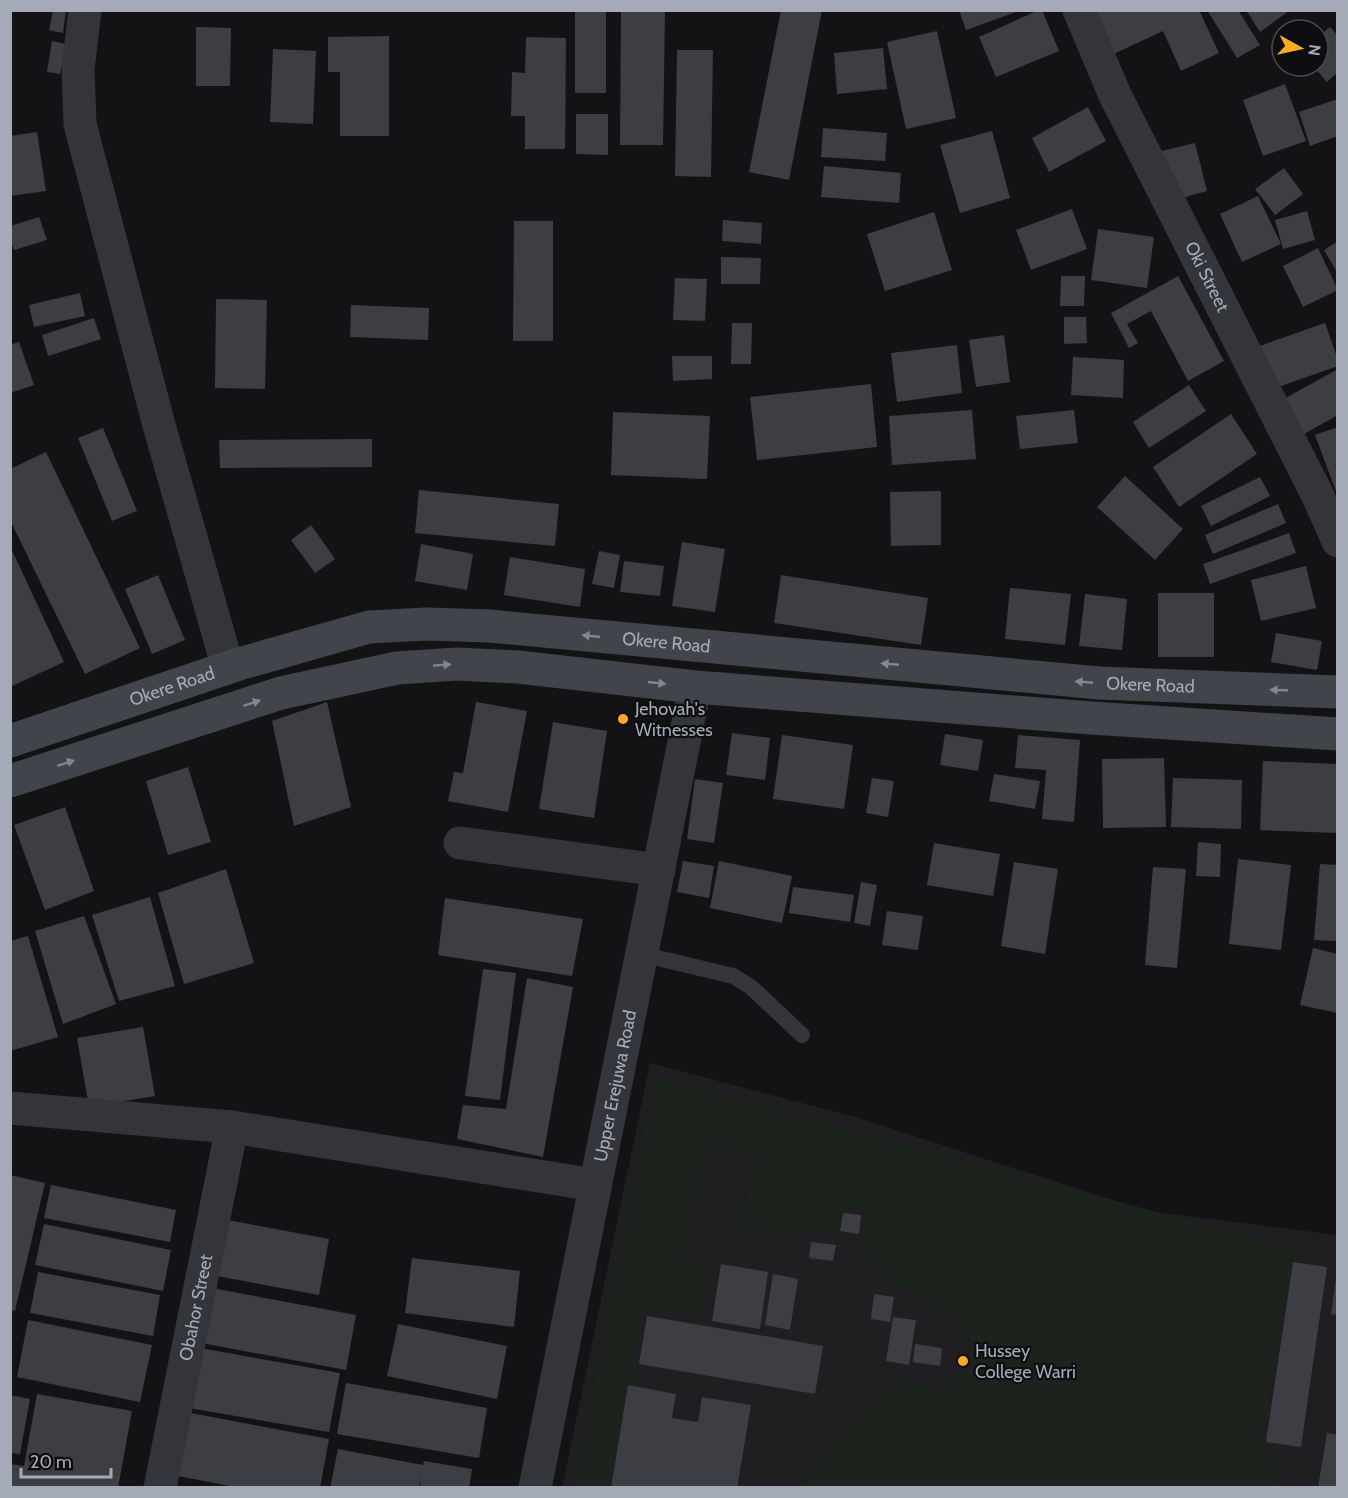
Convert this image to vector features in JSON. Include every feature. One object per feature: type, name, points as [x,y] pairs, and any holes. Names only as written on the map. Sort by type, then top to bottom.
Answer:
[{"type":"main road","name":"Okere Road","points":[[10,741],[228,668],[369,627],[438,624],[489,626],[1099,683],[1338,692]]},
{"type":"main road","name":"Okere Road","points":[[10,781],[281,693],[396,669],[457,664],[518,668],[695,687],[1091,718],[1338,734]]},
{"type":"street","points":[[85,10],[78,69],[80,124],[159,425],[228,668]]},
{"type":"street","name":"Oki Street","points":[[1079,10],[1115,95],[1317,494],[1338,541]]},
{"type":"street","name":"Upper Erejuwa Road","points":[[535,1488],[695,687]]},
{"type":"street","points":[[460,843],[659,870]]},
{"type":"street","points":[[10,1108],[232,1127],[595,1185]]},
{"type":"street","name":"Obahor Street","points":[[160,1488],[232,1127]]},
{"type":"lane","points":[[641,954],[733,976],[752,987],[802,1035]]},
{"type":"shaded area","name":"Hussey College Warri","points":[[650,1063],[855,1117],[1147,1211],[1337,1235],[1337,1487],[562,1488]]},
{"type":"shaded area","name":"Hussey College Warri","points":[[659,1079],[1295,1249],[1259,1437],[1283,1487],[802,1487],[805,1480],[836,1449],[855,1419],[896,1381],[944,1387],[968,1370],[973,1343],[959,1321],[896,1282],[867,1250],[865,1209],[847,1203],[832,1232],[808,1233],[741,1225],[760,1153],[709,1142],[679,1266],[710,1269],[705,1316],[645,1309],[612,1487],[576,1488],[646,1128]]},
{"type":"building","points":[[53,10],[66,10],[63,33],[49,30]]},
{"type":"building","points":[[575,10],[606,10],[606,93],[575,93]]},
{"type":"building","points":[[621,10],[665,10],[663,145],[620,145]]},
{"type":"building","points":[[781,10],[822,10],[789,180],[749,172]]},
{"type":"building","points":[[959,10],[1019,10],[1019,11],[966,30]]},
{"type":"building","points":[[1042,10],[1059,51],[996,77],[979,37]]},
{"type":"building","points":[[1102,10],[1199,10],[1219,53],[1181,71],[1163,31],[1107,57],[1089,17]]},
{"type":"building","points":[[1207,10],[1238,10],[1260,45],[1237,58]]},
{"type":"building","points":[[1246,10],[1290,10],[1279,18],[1270,18],[1270,25],[1260,32]]},
{"type":"building","points":[[196,27],[231,28],[230,86],[196,86]]},
{"type":"building","points":[[1330,27],[1338,36],[1338,72],[1327,82],[1324,78],[1330,78]]},
{"type":"building","points":[[937,31],[956,118],[906,129],[887,42]]},
{"type":"building","points":[[389,36],[389,136],[340,136],[340,72],[328,72],[328,37]]},
{"type":"building","points":[[526,37],[566,38],[565,149],[525,149],[525,116],[511,116],[512,72],[525,73]]},
{"type":"building","points":[[52,41],[66,44],[60,74],[47,72]]},
{"type":"building","points":[[883,48],[887,89],[837,94],[834,53]]},
{"type":"building","points":[[273,49],[316,51],[313,124],[270,122]]},
{"type":"building","points":[[677,50],[713,50],[711,177],[675,176]]},
{"type":"building","points":[[1285,84],[1306,141],[1263,156],[1243,100]]},
{"type":"building","points":[[1338,99],[1338,136],[1310,146],[1299,112]]},
{"type":"building","points":[[1088,107],[1106,141],[1049,172],[1032,138]]},
{"type":"building","points":[[576,114],[608,114],[608,155],[576,154]]},
{"type":"building","points":[[823,128],[887,133],[885,161],[821,157]]},
{"type":"building","points":[[992,131],[1010,198],[960,213],[940,145]]},
{"type":"building","points":[[37,132],[46,191],[10,196],[10,136]]},
{"type":"building","points":[[1195,143],[1207,191],[1171,201],[1158,152]]},
{"type":"building","points":[[824,166],[901,173],[899,203],[821,197]]},
{"type":"building","points":[[1284,168],[1303,194],[1275,215],[1255,189]]},
{"type":"building","points":[[1258,196],[1281,244],[1242,262],[1220,214]]},
{"type":"building","points":[[1072,209],[1087,249],[1031,270],[1016,230]]},
{"type":"building","points":[[1307,211],[1315,240],[1283,249],[1275,220]]},
{"type":"building","points":[[934,212],[952,270],[885,291],[867,234]]},
{"type":"building","points":[[39,217],[47,240],[14,250],[10,239],[10,226]]},
{"type":"building","points":[[723,220],[762,223],[761,244],[722,241]]},
{"type":"building","points":[[514,221],[553,221],[553,341],[513,341]]},
{"type":"building","points":[[1098,229],[1154,237],[1147,288],[1091,280]]},
{"type":"building","points":[[1338,241],[1338,274],[1324,250]]},
{"type":"building","points":[[1318,248],[1338,290],[1303,307],[1283,266]]},
{"type":"building","points":[[721,257],[761,258],[760,284],[721,284]]},
{"type":"building","points":[[1061,276],[1085,276],[1084,306],[1060,306]]},
{"type":"building","points":[[1178,276],[1224,361],[1188,381],[1151,311],[1127,324],[1138,343],[1129,348],[1111,313]]},
{"type":"building","points":[[675,278],[707,279],[705,321],[673,320]]},
{"type":"building","points":[[80,293],[85,316],[34,327],[29,305]]},
{"type":"building","points":[[216,299],[267,300],[265,389],[215,388]]},
{"type":"building","points":[[351,305],[429,308],[428,340],[350,337]]},
{"type":"building","points":[[1064,317],[1086,317],[1087,343],[1064,344]]},
{"type":"building","points":[[94,318],[101,339],[48,356],[42,335]]},
{"type":"building","points":[[732,323],[752,323],[751,364],[731,364]]},
{"type":"building","points":[[1325,323],[1338,366],[1269,390],[1254,348]]},
{"type":"building","points":[[1004,335],[1010,382],[976,387],[969,340]]},
{"type":"building","points":[[19,342],[34,385],[10,393],[10,345]]},
{"type":"building","points":[[957,345],[962,393],[897,402],[891,353]]},
{"type":"building","points":[[672,356],[712,356],[712,379],[673,381]]},
{"type":"building","points":[[1073,357],[1124,360],[1123,398],[1071,395]]},
{"type":"building","points":[[1338,369],[1338,415],[1302,435],[1282,400]]},
{"type":"building","points":[[871,384],[877,447],[757,460],[750,397]]},
{"type":"building","points":[[1189,385],[1206,411],[1149,448],[1133,422]]},
{"type":"building","points":[[972,410],[976,459],[892,465],[889,416]]},
{"type":"building","points":[[1074,410],[1078,443],[1020,449],[1016,416]]},
{"type":"building","points":[[613,412],[710,416],[707,479],[611,475]]},
{"type":"building","points":[[1231,414],[1257,454],[1179,507],[1153,467]]},
{"type":"building","points":[[1338,427],[1338,494],[1337,494],[1315,435]]},
{"type":"building","points":[[103,428],[137,511],[112,521],[78,438]]},
{"type":"building","points":[[372,439],[372,467],[220,468],[219,440]]},
{"type":"building","points":[[46,452],[140,648],[85,674],[10,520],[10,469]]},
{"type":"building","points":[[1125,476],[1183,529],[1155,560],[1097,507]]},
{"type":"building","points":[[1260,477],[1270,496],[1211,526],[1201,506]]},
{"type":"building","points":[[419,490],[559,504],[555,546],[415,533]]},
{"type":"building","points":[[941,491],[941,545],[891,546],[890,492]]},
{"type":"building","points":[[1278,504],[1286,523],[1213,554],[1205,535]]},
{"type":"building","points":[[311,525],[335,559],[315,573],[291,540]]},
{"type":"building","points":[[1289,533],[1296,553],[1210,584],[1203,564]]},
{"type":"building","points":[[682,542],[725,549],[715,612],[672,606]]},
{"type":"building","points":[[421,544],[473,554],[467,590],[415,581]]},
{"type":"building","points":[[10,546],[64,662],[10,687]]},
{"type":"building","points":[[599,551],[620,555],[614,588],[592,584]]},
{"type":"building","points":[[510,557],[585,569],[580,607],[504,595]]},
{"type":"building","points":[[624,561],[664,566],[660,596],[620,592]]},
{"type":"building","points":[[1306,566],[1316,608],[1261,621],[1251,580]]},
{"type":"building","points":[[158,575],[185,640],[152,654],[125,589]]},
{"type":"building","points":[[781,575],[928,598],[921,645],[774,623]]},
{"type":"building","points":[[1010,588],[1071,594],[1065,645],[1005,639]]},
{"type":"building","points":[[1158,593],[1214,593],[1214,657],[1158,657]]},
{"type":"building","points":[[1085,594],[1127,599],[1122,650],[1079,646]]},
{"type":"building","points":[[1276,633],[1322,641],[1317,670],[1271,662]]},
{"type":"building","points":[[327,702],[351,807],[294,826],[272,721]]},
{"type":"building","points":[[476,702],[527,711],[508,812],[448,801],[454,772],[463,773]]},
{"type":"building","points":[[553,722],[607,731],[594,818],[539,809]]},
{"type":"building","points":[[732,733],[770,738],[765,780],[726,775]]},
{"type":"building","points":[[945,734],[983,740],[978,771],[940,765]]},
{"type":"building","points":[[782,735],[853,745],[844,809],[773,799]]},
{"type":"building","points":[[1018,735],[1080,740],[1074,822],[1042,819],[1046,770],[1015,768]]},
{"type":"building","points":[[1164,758],[1166,827],[1103,828],[1102,759]]},
{"type":"building","points":[[1263,761],[1338,764],[1338,833],[1260,830]]},
{"type":"building","points":[[188,767],[211,842],[168,855],[146,781]]},
{"type":"building","points":[[994,774],[1040,781],[1035,809],[989,801]]},
{"type":"building","points":[[872,778],[894,781],[888,817],[866,813]]},
{"type":"building","points":[[1173,778],[1242,780],[1241,829],[1171,827]]},
{"type":"building","points":[[695,779],[723,783],[714,843],[687,839]]},
{"type":"building","points":[[65,807],[94,891],[45,910],[14,825]]},
{"type":"building","points":[[1198,842],[1221,844],[1220,877],[1196,876]]},
{"type":"building","points":[[934,843],[1000,854],[993,896],[927,885]]},
{"type":"building","points":[[1238,859],[1291,865],[1281,950],[1229,944]]},
{"type":"building","points":[[683,861],[714,866],[709,898],[677,892]]},
{"type":"building","points":[[719,861],[792,876],[782,923],[710,908]]},
{"type":"building","points":[[1014,862],[1058,869],[1045,954],[1001,946]]},
{"type":"building","points":[[1320,864],[1338,865],[1336,941],[1314,940]]},
{"type":"building","points":[[1153,867],[1186,869],[1177,968],[1145,965]]},
{"type":"building","points":[[226,869],[254,963],[184,984],[158,893]]},
{"type":"building","points":[[861,882],[877,885],[870,926],[854,923]]},
{"type":"building","points":[[793,887],[854,895],[850,922],[789,913]]},
{"type":"building","points":[[150,897],[175,986],[119,1001],[92,915]]},
{"type":"building","points":[[445,898],[583,919],[572,976],[438,955]]},
{"type":"building","points":[[887,911],[923,916],[918,950],[882,945]]},
{"type":"building","points":[[84,916],[116,1004],[63,1024],[35,931]]},
{"type":"building","points":[[28,936],[58,1037],[10,1051],[10,941]]},
{"type":"building","points":[[1313,948],[1338,954],[1338,1013],[1300,1005]]},
{"type":"building","points":[[483,969],[516,973],[500,1100],[465,1096]]},
{"type":"building","points":[[527,978],[573,987],[543,1157],[457,1139],[463,1105],[506,1109]]},
{"type":"building","points":[[143,1027],[155,1096],[89,1107],[77,1038]]},
{"type":"building","points":[[10,1175],[45,1183],[15,1311],[10,1310]]},
{"type":"building","points":[[51,1185],[176,1210],[170,1242],[44,1218]]},
{"type":"building","points":[[843,1213],[861,1215],[859,1234],[840,1231]]},
{"type":"building","points":[[222,1219],[329,1239],[319,1295],[211,1275]]},
{"type":"building","points":[[44,1224],[171,1250],[163,1291],[35,1265]]},
{"type":"building","points":[[811,1242],[836,1245],[833,1261],[809,1258]]},
{"type":"building","points":[[412,1258],[520,1271],[514,1327],[405,1313]]},
{"type":"building","points":[[1293,1262],[1327,1267],[1301,1447],[1266,1442]]},
{"type":"building","points":[[721,1264],[768,1272],[760,1329],[712,1321]]},
{"type":"building","points":[[38,1272],[160,1295],[153,1336],[30,1313]]},
{"type":"building","points":[[773,1274],[798,1279],[790,1330],[765,1325]]},
{"type":"building","points":[[1336,1279],[1338,1279],[1338,1315],[1331,1314]]},
{"type":"building","points":[[206,1287],[356,1315],[346,1370],[196,1342]]},
{"type":"building","points":[[874,1294],[894,1297],[890,1322],[871,1319]]},
{"type":"building","points":[[647,1316],[823,1346],[815,1394],[639,1364]]},
{"type":"building","points":[[893,1317],[916,1320],[909,1365],[886,1361]]},
{"type":"building","points":[[28,1320],[152,1345],[140,1402],[17,1377]]},
{"type":"building","points":[[398,1324],[507,1346],[497,1399],[387,1376]]},
{"type":"building","points":[[915,1344],[942,1348],[940,1366],[913,1362]]},
{"type":"building","points":[[200,1348],[340,1373],[329,1432],[189,1408]]},
{"type":"building","points":[[346,1383],[487,1408],[479,1458],[337,1434]]},
{"type":"building","points":[[628,1385],[676,1394],[672,1418],[698,1422],[702,1397],[751,1405],[737,1488],[611,1488]]},
{"type":"building","points":[[37,1394],[132,1411],[118,1488],[10,1488],[10,1464],[24,1466]]},
{"type":"building","points":[[10,1395],[30,1399],[20,1454],[10,1453]]},
{"type":"building","points":[[185,1412],[329,1439],[320,1488],[240,1488],[173,1475]]},
{"type":"building","points":[[1327,1433],[1338,1435],[1338,1488],[1318,1487]]},
{"type":"building","points":[[338,1449],[423,1465],[424,1461],[472,1469],[469,1488],[420,1488],[421,1475],[419,1488],[330,1488]]},
{"type":"place","name":"Jehovah's Witnesses","points":[[623,719]]},
{"type":"place","name":"Hussey College Warri","points":[[963,1361]]}]
